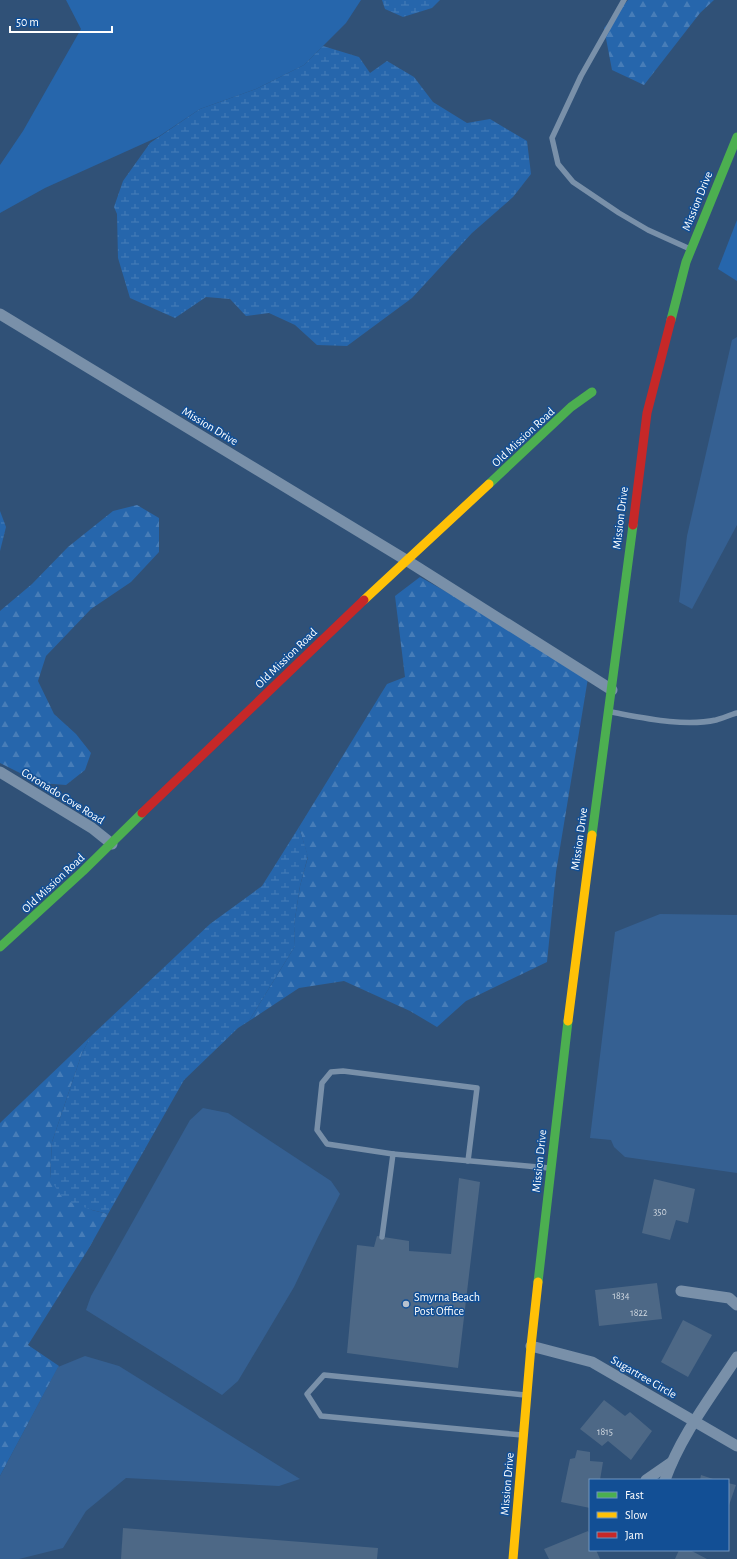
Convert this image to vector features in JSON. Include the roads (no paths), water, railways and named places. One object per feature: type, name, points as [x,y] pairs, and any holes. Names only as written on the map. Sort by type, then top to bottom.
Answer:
[{"type":"street","name":"Mission Drive","points":[[513,1559],[527,1395],[569,1009],[612,690],[646,413],[686,262],[737,137]]},
{"type":"street","name":"Mission Drive","points":[[0,314],[406,560],[612,690]]},
{"type":"street","name":"Old Mission Road","points":[[0,947],[83,872],[182,774],[406,560],[533,444],[571,407],[592,392]]},
{"type":"street","name":"Coronado Cove Road","points":[[0,772],[92,828],[112,844]]},
{"type":"street","points":[[681,1291],[729,1298],[737,1305]]},
{"type":"street","name":"Sugartree Circle","points":[[532,1346],[592,1362],[737,1446]]},
{"type":"street","points":[[665,1479],[672,1462],[694,1421],[737,1357]]},
{"type":"street","points":[[647,1479],[672,1462]]},
{"type":"lane","points":[[624,0],[581,76],[552,138],[558,164],[573,182],[619,213],[648,230],[692,250]]},
{"type":"lane","points":[[609,712],[654,720],[683,722],[715,720],[737,713]]},
{"type":"lane","points":[[468,1160],[477,1088],[342,1071],[331,1072],[322,1083],[317,1130],[327,1144],[393,1154],[551,1168]]},
{"type":"lane","points":[[382,1237],[393,1154]]},
{"type":"lane","points":[[524,1435],[321,1416],[307,1394],[324,1375],[527,1395]]},
{"type":"place","name":"Smyrna Beach Post Office","points":[[406,1304]]}]
